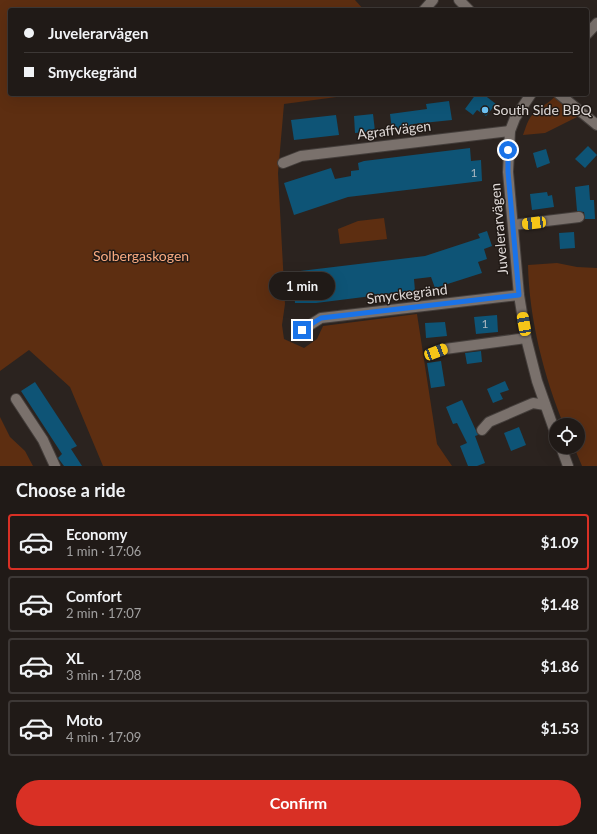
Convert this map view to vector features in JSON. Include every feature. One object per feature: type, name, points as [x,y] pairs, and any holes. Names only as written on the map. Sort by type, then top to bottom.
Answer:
[{"type":"street","points":[[426,8],[433,0]]},
{"type":"street","points":[[459,0],[467,8]]},
{"type":"street","points":[[589,32],[597,23]]},
{"type":"street","name":"Juvelerarvägen","points":[[530,96],[515,118],[510,131],[508,172],[519,295],[526,338],[537,381],[550,418]]},
{"type":"street","points":[[561,96],[597,125]]},
{"type":"street","name":"Agraffvägen","points":[[283,163],[301,156],[510,131]]},
{"type":"street","points":[[513,225],[579,217]]},
{"type":"street","name":"Smyckegränd","points":[[302,330],[321,318],[519,295]]},
{"type":"street","points":[[436,352],[445,349],[526,338]]},
{"type":"street","points":[[16,399],[43,440],[55,466]]},
{"type":"street","points":[[482,430],[489,422],[533,403],[545,405]]},
{"type":"street","points":[[564,454],[568,466]]},
{"type":"green space","name":"Solbergaskogen","points":[[0,0],[355,0],[362,8],[8,8],[8,96],[344,96],[284,104],[278,173],[285,304],[282,325],[284,339],[304,348],[317,339],[323,326],[417,314],[437,444],[452,466],[103,466],[70,387],[29,350],[0,371]]},
{"type":"green space","points":[[555,96],[579,116],[545,133],[523,135],[533,114]]},
{"type":"green space","points":[[384,218],[387,239],[340,244],[338,229],[358,221]]},
{"type":"green space","points":[[557,263],[577,267],[597,268],[597,466],[582,466],[577,454],[585,454],[585,418],[561,418],[550,387],[539,347],[531,306],[528,265]]},
{"type":"green space","points":[[0,417],[10,437],[25,451],[33,466],[0,466]]},
{"type":"building","points":[[475,96],[486,96],[496,104],[486,116],[477,110],[473,115],[465,109]]},
{"type":"building","points":[[449,101],[452,120],[413,124],[413,127],[392,130],[390,114],[427,109],[426,104]]},
{"type":"building","points":[[373,114],[375,131],[355,133],[354,116]]},
{"type":"building","points":[[336,115],[339,135],[294,140],[291,120]]},
{"type":"building","points":[[588,146],[597,155],[585,168],[575,159]]},
{"type":"building","points":[[470,148],[471,161],[481,160],[482,181],[348,197],[294,215],[284,183],[331,168],[335,179],[351,176],[351,171],[359,170],[358,163],[364,161]]},
{"type":"building","points":[[546,149],[550,163],[537,168],[533,153]]},
{"type":"building","points":[[589,185],[590,200],[594,200],[595,219],[585,219],[584,212],[577,211],[575,187]]},
{"type":"building","points":[[547,192],[548,196],[552,195],[554,207],[532,210],[530,194]]},
{"type":"building","points":[[487,231],[492,246],[484,249],[487,259],[478,262],[482,273],[435,288],[431,277],[414,279],[415,291],[372,295],[316,303],[295,303],[292,272],[425,256],[480,238],[478,234]]},
{"type":"building","points":[[574,232],[575,248],[560,249],[559,233]]},
{"type":"building","points":[[497,315],[498,332],[476,334],[474,317]]},
{"type":"building","points":[[445,322],[447,336],[426,338],[425,323]]},
{"type":"building","points":[[481,351],[482,362],[467,364],[465,353]]},
{"type":"building","points":[[441,361],[445,386],[431,388],[427,363]]},
{"type":"building","points":[[505,381],[509,390],[500,393],[503,399],[493,403],[487,389]]},
{"type":"building","points":[[35,382],[77,446],[71,449],[82,466],[64,466],[58,458],[62,454],[21,391]]},
{"type":"building","points":[[462,400],[478,435],[475,436],[485,463],[477,466],[468,466],[460,446],[467,443],[457,423],[453,424],[446,407]]},
{"type":"building","points":[[519,427],[526,445],[511,451],[504,433]]},
{"type":"place","name":"South Side BBQ","points":[[485,110]]},
{"type":"route","points":[[302,330],[321,318],[519,295],[508,172],[508,150]]}]
